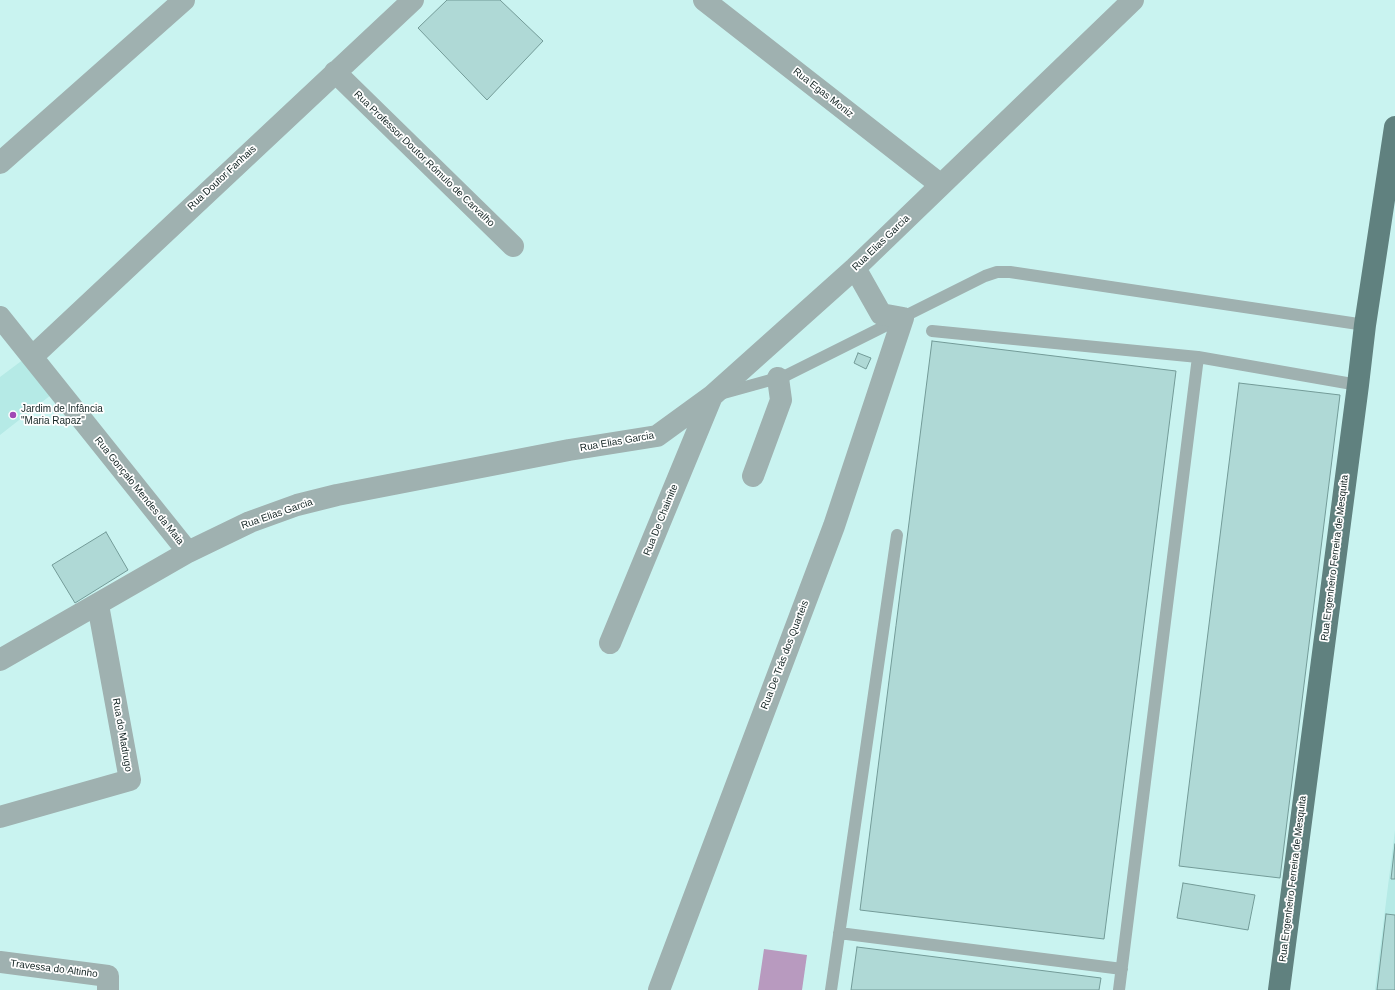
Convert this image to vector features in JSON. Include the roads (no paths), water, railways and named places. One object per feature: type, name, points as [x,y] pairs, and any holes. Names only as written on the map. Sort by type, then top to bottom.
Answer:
[{"type":"main road","name":"Rua Engenheiro Ferreira de Mesquita","points":[[1279,990],[1365,325],[1395,127]]},
{"type":"street","points":[[0,163],[184,0]]},
{"type":"street","name":"Rua Doutor Fanhais","points":[[32,357],[413,0]]},
{"type":"street","name":"Rua Egas Moniz","points":[[704,0],[941,185]]},
{"type":"street","name":"Rua Elias Garcia","points":[[0,660],[188,552],[250,522],[297,505],[337,495],[569,450],[657,436],[712,396],[855,268],[1133,0]]},
{"type":"street","name":"Rua Professor Doutor Rómulo de Carvalho","points":[[336,72],[513,246]]},
{"type":"street","points":[[855,268],[881,314],[903,318]]},
{"type":"street","name":"Rua Gonçalo Mendes da Maia","points":[[0,317],[188,552]]},
{"type":"street","name":"Rua De Trás dos Quarteis","points":[[659,990],[834,526],[903,318]]},
{"type":"street","points":[[753,476],[781,400],[778,378]]},
{"type":"street","name":"Rua De Chaimite","points":[[610,643],[712,396]]},
{"type":"street","name":"Rua do Madrugo","points":[[0,817],[130,780],[98,605]]},
{"type":"street","name":"Travessa do Altinho","points":[[0,962],[108,983]]},
{"type":"lane","points":[[712,396],[785,376],[985,276],[997,272],[1010,272],[1365,325]]},
{"type":"lane","points":[[932,331],[1198,357],[1358,385]]},
{"type":"lane","points":[[1119,990],[1198,357]]},
{"type":"lane","points":[[831,990],[897,535]]},
{"type":"lane","points":[[839,933],[1122,969]]},
{"type":"place","name":"Jardim de Infância \"Maria Rapaz\"","points":[[13,415]]}]
